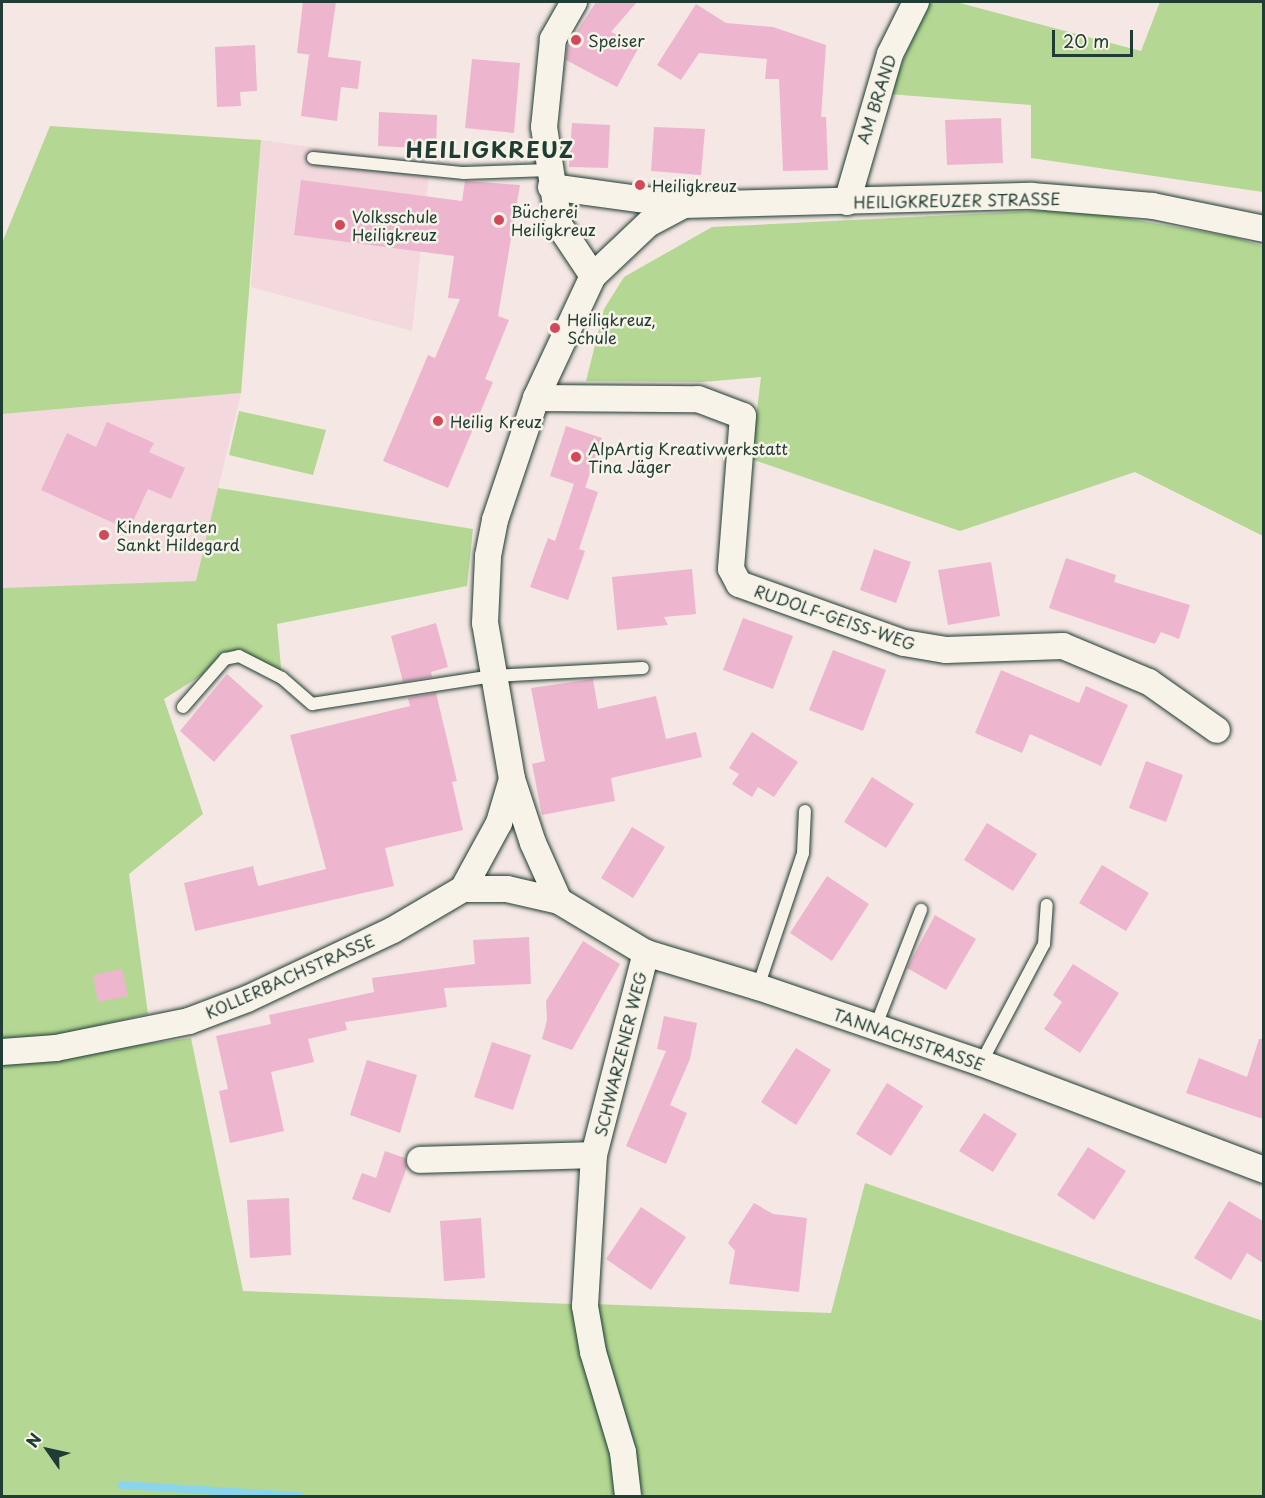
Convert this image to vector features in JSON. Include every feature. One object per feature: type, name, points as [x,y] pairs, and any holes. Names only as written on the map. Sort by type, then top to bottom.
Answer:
[{"type":"street","points":[[574,2],[553,39],[547,67],[544,127],[550,179],[559,225],[593,276]]},
{"type":"street","name":"AM BRAND","points":[[847,202],[860,145],[890,54],[916,2]]},
{"type":"street","name":"HEILIGKREUZER STRASSE","points":[[550,179],[683,205],[1032,196],[1153,206],[1263,229]]},
{"type":"street","name":"HEILIGKREUZER STRASSE","points":[[463,890],[499,823],[512,779],[485,624],[488,556],[495,520],[536,398],[593,276],[648,224],[683,205]]},
{"type":"street","name":"RUDOLF-GEISS-WEG","points":[[536,398],[698,399],[743,416],[731,569],[739,584],[904,643],[946,650],[1063,646],[1149,682],[1217,730]]},
{"type":"street","points":[[512,779],[533,843],[559,901]]},
{"type":"street","name":"TANNACHSTRASSE","points":[[463,890],[507,890],[559,901],[646,953],[758,987],[981,1064],[1263,1170]]},
{"type":"street","name":"KOLLERBACHSTRASSE","points":[[2,1052],[56,1048],[189,1021],[247,999],[393,930],[463,890]]},
{"type":"street","name":"SCHWARZENER WEG","points":[[628,1497],[623,1452],[593,1352],[585,1306],[594,1155],[646,953]]},
{"type":"street","name":"SCHWARZENER WEG","points":[[420,1160],[594,1155]]},
{"type":"lane","points":[[313,158],[550,179]]},
{"type":"lane","points":[[183,707],[225,659],[238,656],[282,678],[312,704],[493,676],[643,668]]},
{"type":"lane","points":[[758,987],[803,853],[805,811]]},
{"type":"lane","points":[[981,1064],[1044,944],[1047,905]]},
{"type":"lane","points":[[875,1028],[921,910]]},
{"type":"shaded area","name":"Volksschule Heiligkreuz","points":[[261,140],[430,164],[412,331],[251,287]]},
{"type":"shaded area","name":"Kindergarten Sankt Hildegard","points":[[241,393],[196,581],[2,588],[2,414]]},
{"type":"green space","points":[[929,2],[956,2],[1141,51],[1160,2],[1263,2],[1263,192],[1031,158],[1031,105],[888,94]]},
{"type":"green space","points":[[50,126],[261,140],[241,393],[2,414],[2,243]]},
{"type":"green space","points":[[1073,209],[1233,237],[1263,246],[1263,536],[1135,472],[960,531],[751,459],[761,377],[703,382],[586,381],[604,309],[624,277],[712,227]]},
{"type":"green space","points":[[239,411],[326,430],[313,475],[229,455]]},
{"type":"green space","points":[[218,488],[473,529],[467,586],[277,624],[282,678],[240,651],[164,699],[203,814],[129,874],[148,1014],[50,1037],[2,1042],[2,588],[196,581]]},
{"type":"green space","points":[[191,1038],[243,1291],[571,1304],[613,1453],[617,1496],[2,1496],[2,1064]]},
{"type":"green space","points":[[865,1183],[1263,1321],[1263,1496],[643,1496],[594,1304],[831,1313]]},
{"type":"building","points":[[303,2],[336,2],[328,57],[361,61],[358,89],[341,87],[337,121],[301,116],[309,55],[312,55],[297,53]]},
{"type":"building","points":[[596,2],[637,2],[611,32],[639,47],[617,87],[566,60],[567,47]]},
{"type":"building","points":[[696,4],[726,23],[773,27],[826,45],[821,117],[826,117],[828,170],[783,171],[779,79],[765,79],[767,59],[699,53],[681,80],[657,65]]},
{"type":"building","points":[[255,45],[257,91],[240,92],[241,106],[217,107],[215,47]]},
{"type":"building","points":[[472,59],[520,63],[514,133],[465,128]]},
{"type":"building","points":[[379,112],[437,115],[436,149],[378,146]]},
{"type":"building","points":[[1001,118],[1003,163],[947,165],[945,120]]},
{"type":"building","points":[[572,123],[610,125],[608,168],[569,167]]},
{"type":"building","points":[[654,127],[705,129],[701,175],[651,171]]},
{"type":"building","points":[[301,180],[462,201],[465,181],[520,185],[498,316],[509,320],[485,379],[493,382],[448,488],[383,461],[428,355],[435,358],[460,299],[448,298],[454,256],[294,235]]},
{"type":"building","points":[[107,422],[154,443],[149,452],[185,468],[171,499],[148,489],[129,530],[41,490],[67,433],[96,447]]},
{"type":"building","points":[[566,426],[602,438],[585,487],[598,492],[579,549],[585,551],[568,600],[530,587],[548,538],[555,541],[574,484],[550,476]]},
{"type":"building","points":[[874,549],[911,562],[896,603],[860,590]]},
{"type":"building","points":[[1066,558],[1116,575],[1114,582],[1190,605],[1179,639],[1161,632],[1155,644],[1049,608]]},
{"type":"building","points":[[991,562],[1000,616],[948,625],[938,570]]},
{"type":"building","points":[[692,569],[696,614],[664,617],[668,625],[617,630],[612,577]]},
{"type":"building","points":[[743,618],[793,636],[773,689],[723,670]]},
{"type":"building","points":[[436,623],[448,667],[431,672],[432,677],[403,682],[391,636]]},
{"type":"building","points":[[833,650],[886,670],[863,731],[809,710]]},
{"type":"building","points":[[1001,670],[1079,703],[1086,686],[1128,705],[1101,766],[1030,734],[1022,753],[975,733]]},
{"type":"building","points":[[227,674],[263,706],[214,762],[180,731]]},
{"type":"building","points":[[593,679],[598,709],[656,696],[666,739],[696,732],[702,757],[611,778],[615,801],[542,815],[532,764],[545,761],[531,688]]},
{"type":"building","points":[[436,693],[457,781],[452,782],[463,830],[385,848],[394,886],[195,931],[184,883],[253,866],[258,886],[326,869],[290,735],[410,706],[408,698]]},
{"type":"building","points":[[752,732],[798,762],[774,797],[758,787],[752,797],[732,784],[739,774],[729,768]]},
{"type":"building","points":[[1146,761],[1183,775],[1166,822],[1129,808]]},
{"type":"building","points":[[872,777],[914,804],[886,848],[844,822]]},
{"type":"building","points":[[987,823],[1037,854],[1013,891],[964,860]]},
{"type":"building","points":[[632,827],[665,847],[633,898],[601,878]]},
{"type":"building","points":[[1102,865],[1149,893],[1126,931],[1079,903]]},
{"type":"building","points":[[827,876],[869,904],[832,961],[790,933]]},
{"type":"building","points":[[935,915],[976,939],[946,990],[907,968]]},
{"type":"building","points":[[529,937],[531,984],[444,988],[447,1007],[345,1022],[347,1030],[308,1039],[314,1062],[271,1072],[284,1131],[230,1143],[219,1091],[228,1089],[216,1036],[271,1024],[269,1015],[374,992],[372,978],[475,964],[473,940]]},
{"type":"building","points":[[583,941],[620,964],[572,1050],[542,1039],[547,1020],[546,1001]]},
{"type":"building","points":[[1073,964],[1119,993],[1080,1053],[1044,1029],[1062,1002],[1053,995]]},
{"type":"building","points":[[122,969],[128,996],[98,1002],[93,975]]},
{"type":"building","points":[[664,1016],[697,1023],[690,1059],[670,1105],[687,1113],[666,1164],[626,1146],[666,1051],[657,1049]]},
{"type":"building","points":[[1259,1039],[1263,1039],[1263,1119],[1186,1093],[1199,1058],[1247,1077]]},
{"type":"building","points":[[492,1042],[531,1055],[513,1110],[474,1097]]},
{"type":"building","points":[[796,1048],[831,1070],[796,1125],[761,1102]]},
{"type":"building","points":[[367,1060],[417,1075],[400,1133],[350,1115]]},
{"type":"building","points":[[887,1083],[923,1106],[891,1156],[856,1134]]},
{"type":"building","points":[[984,1113],[1017,1134],[993,1172],[959,1151]]},
{"type":"building","points":[[1088,1147],[1126,1171],[1094,1220],[1057,1195]]},
{"type":"building","points":[[385,1151],[405,1158],[407,1167],[390,1213],[352,1199],[362,1173],[376,1178]]},
{"type":"building","points":[[289,1198],[291,1255],[250,1258],[247,1200]]},
{"type":"building","points":[[1229,1201],[1263,1221],[1263,1263],[1247,1253],[1231,1280],[1194,1258]]},
{"type":"building","points":[[754,1203],[773,1214],[807,1218],[799,1292],[729,1284],[735,1251],[728,1243]]},
{"type":"building","points":[[641,1207],[686,1237],[651,1290],[606,1259]]},
{"type":"building","points":[[481,1218],[485,1278],[444,1281],[440,1221]]},
{"type":"waterway","points":[[122,1485],[299,1496]]},
{"type":"place","name":"Speiser","points":[[576,40]]},
{"type":"place","name":"Heiligkreuz","points":[[640,185]]},
{"type":"place","name":"Bücherei Heiligkreuz","points":[[499,220]]},
{"type":"place","name":"Volksschule Heiligkreuz","points":[[340,225]]},
{"type":"place","name":"Heiligkreuz, Schule","points":[[555,328]]},
{"type":"place","name":"Heilig Kreuz","points":[[438,421]]},
{"type":"place","name":"AlpArtig Kreativwerkstatt Tina Jäger","points":[[576,457]]},
{"type":"place","name":"Kindergarten Sankt Hildegard","points":[[104,535]]},
{"type":"district","name":"HEILIGKREUZ","points":[[490,149]]}]
